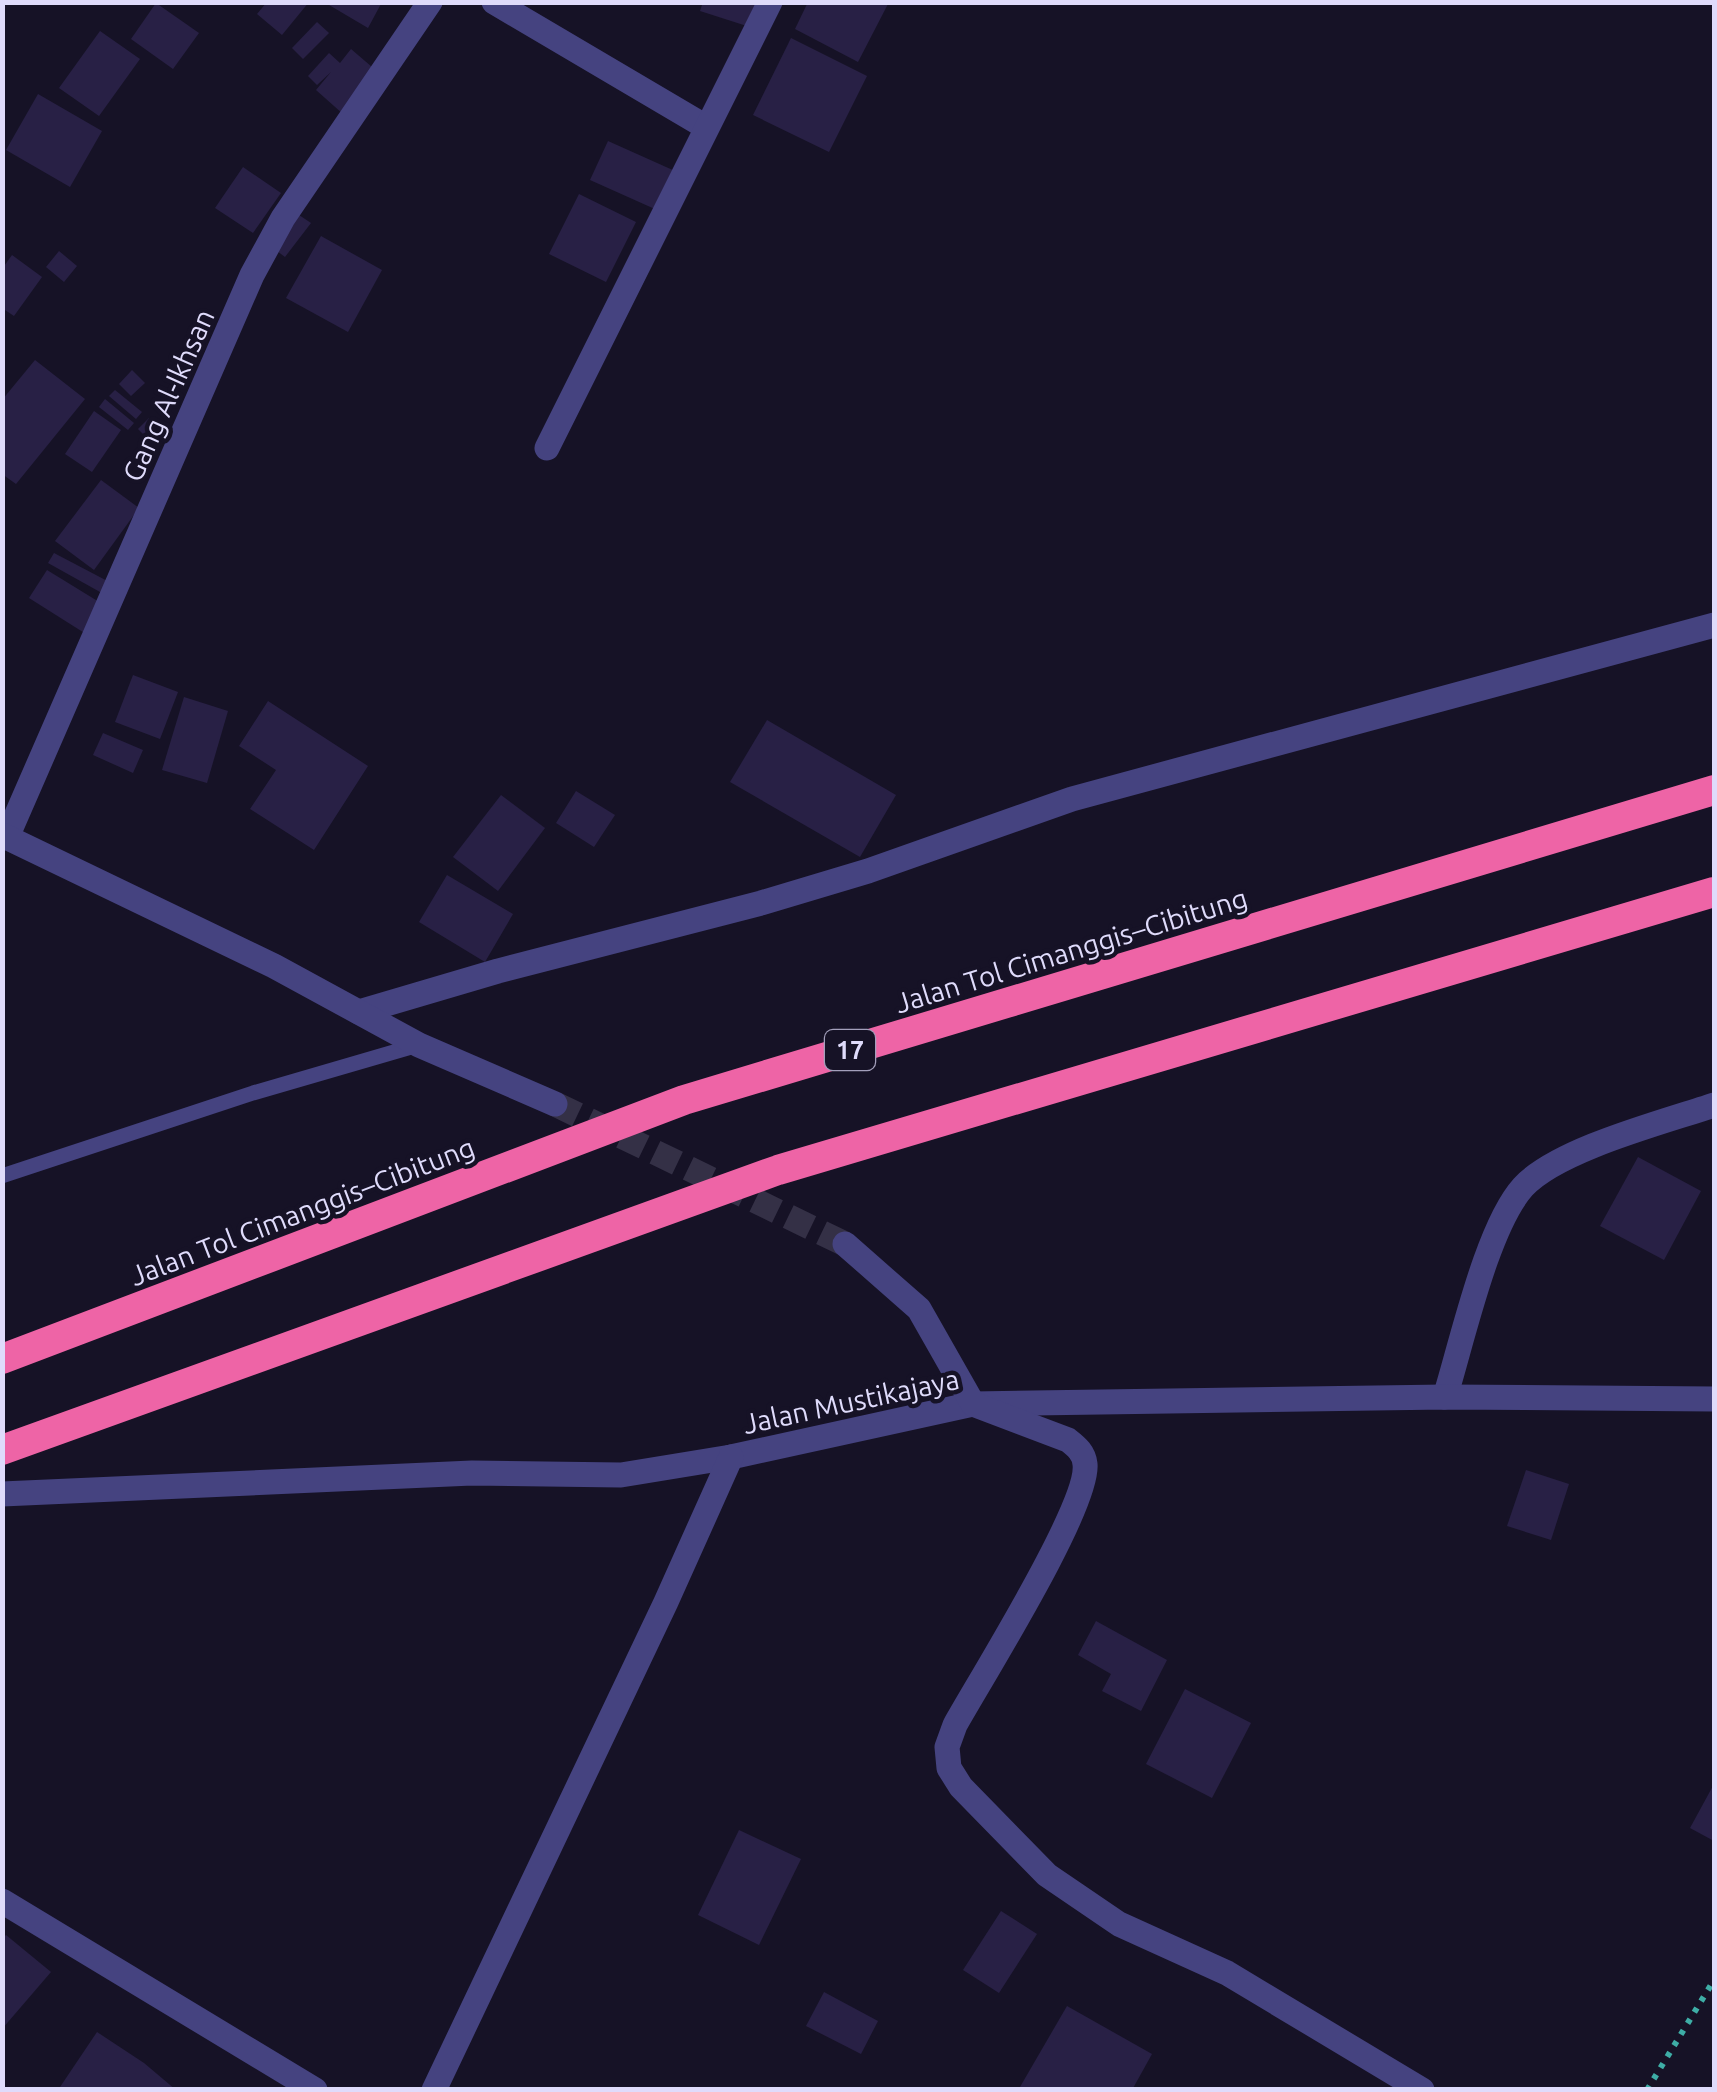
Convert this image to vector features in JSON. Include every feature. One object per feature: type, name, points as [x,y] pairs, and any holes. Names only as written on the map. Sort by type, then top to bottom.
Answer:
[{"type":"highway","name":"Jalan Tol Cimanggis–Cibitung","points":[[2,1359],[684,1100],[1714,790]]},
{"type":"highway","points":[[2,1450],[778,1170],[1714,892]]},
{"type":"street","name":"Gang Al-Ikhsan","points":[[5,836],[252,275],[282,218],[430,2]]},
{"type":"street","points":[[494,2],[706,126]]},
{"type":"street","points":[[547,448],[770,2]]},
{"type":"street","points":[[359,1012],[498,970],[850,876],[1072,799],[1714,625]]},
{"type":"street","points":[[5,836],[274,966],[419,1045],[555,1104]]},
{"type":"street","points":[[1446,1397],[1492,1244],[1513,1200],[1525,1185],[1548,1168],[1600,1145],[1714,1104]]},
{"type":"street","points":[[845,1244],[919,1309],[973,1404],[1068,1440],[1080,1450],[1086,1466],[1074,1512],[954,1725],[947,1748],[949,1768],[955,1778],[1046,1875],[1078,1898],[1119,1924],[1227,1973],[1422,2090]]},
{"type":"street","name":"Jalan Mustikajaya","points":[[2,1494],[472,1473],[620,1475],[731,1457],[973,1404],[1446,1397],[1714,1399]]},
{"type":"street","points":[[434,2090],[731,1457]]},
{"type":"street","points":[[2,1901],[315,2090]]},
{"type":"lane","points":[[2,1176],[253,1093],[419,1045]]},
{"type":"path","points":[[1647,2090],[1714,1980]]},
{"type":"building","points":[[267,2],[309,2],[282,35],[257,14]]},
{"type":"building","points":[[324,2],[382,2],[368,28]]},
{"type":"building","points":[[703,2],[761,2],[753,28],[700,11]]},
{"type":"building","points":[[808,2],[889,2],[858,62],[795,29]]},
{"type":"building","points":[[156,3],[199,33],[173,69],[131,39]]},
{"type":"building","points":[[317,22],[329,33],[303,59],[292,48]]},
{"type":"building","points":[[100,31],[140,59],[99,116],[59,88]]},
{"type":"building","points":[[791,38],[867,76],[829,152],[753,115]]},
{"type":"building","points":[[351,49],[379,73],[343,114],[316,90],[331,72],[317,85],[308,76],[329,53],[340,63]]},
{"type":"building","points":[[38,94],[102,131],[70,187],[6,150]]},
{"type":"building","points":[[608,141],[675,171],[657,210],[590,180]]},
{"type":"building","points":[[243,167],[281,193],[253,233],[215,208]]},
{"type":"building","points":[[579,194],[636,222],[606,282],[549,254]]},
{"type":"building","points":[[299,215],[311,223],[285,257],[273,248]]},
{"type":"building","points":[[321,236],[382,270],[348,332],[286,298]]},
{"type":"building","points":[[59,251],[77,266],[64,282],[46,267]]},
{"type":"building","points":[[12,255],[42,277],[14,316],[2,308],[2,269]]},
{"type":"building","points":[[35,360],[85,399],[16,484],[2,474],[2,400]]},
{"type":"building","points":[[132,370],[145,383],[131,396],[119,384]]},
{"type":"building","points":[[115,390],[142,412],[136,419],[109,396]]},
{"type":"building","points":[[105,399],[134,423],[128,430],[99,407]]},
{"type":"building","points":[[94,411],[121,430],[92,472],[65,454]]},
{"type":"building","points":[[149,418],[165,435],[154,445],[138,429]]},
{"type":"building","points":[[101,480],[139,508],[94,570],[55,541]]},
{"type":"building","points":[[54,553],[115,585],[109,597],[48,563]]},
{"type":"building","points":[[47,570],[104,605],[86,634],[29,598]]},
{"type":"building","points":[[133,675],[178,692],[160,739],[115,722]]},
{"type":"building","points":[[184,697],[228,711],[207,783],[162,770]]},
{"type":"building","points":[[268,701],[368,766],[314,850],[250,809],[276,770],[239,746]]},
{"type":"building","points":[[767,720],[896,795],[860,857],[730,782]]},
{"type":"building","points":[[103,733],[143,750],[133,773],[93,755]]},
{"type":"building","points":[[576,791],[615,815],[594,847],[556,823]]},
{"type":"building","points":[[501,795],[545,828],[498,891],[453,857]]},
{"type":"building","points":[[447,875],[513,914],[485,962],[419,922]]},
{"type":"building","points":[[1638,1157],[1701,1191],[1664,1260],[1600,1226]]},
{"type":"building","points":[[1526,1470],[1569,1484],[1551,1540],[1507,1526]]},
{"type":"building","points":[[1096,1621],[1167,1660],[1141,1711],[1102,1691],[1111,1674],[1078,1655]]},
{"type":"building","points":[[1185,1689],[1251,1723],[1212,1798],[1146,1764]]},
{"type":"building","points":[[1714,1784],[1714,1841],[1690,1828]]},
{"type":"building","points":[[739,1830],[801,1859],[759,1945],[698,1915]]},
{"type":"building","points":[[1001,1911],[1037,1934],[999,1993],[963,1970]]},
{"type":"building","points":[[6,1935],[51,1972],[2,2029],[2,1939]]},
{"type":"building","points":[[824,1992],[878,2021],[861,2054],[806,2026]]},
{"type":"building","points":[[1067,2006],[1152,2054],[1132,2090],[1020,2087]]},
{"type":"building","points":[[97,2032],[144,2063],[176,2090],[58,2090]]},
{"type":"tunnel","points":[[555,1104],[845,1244]]}]
